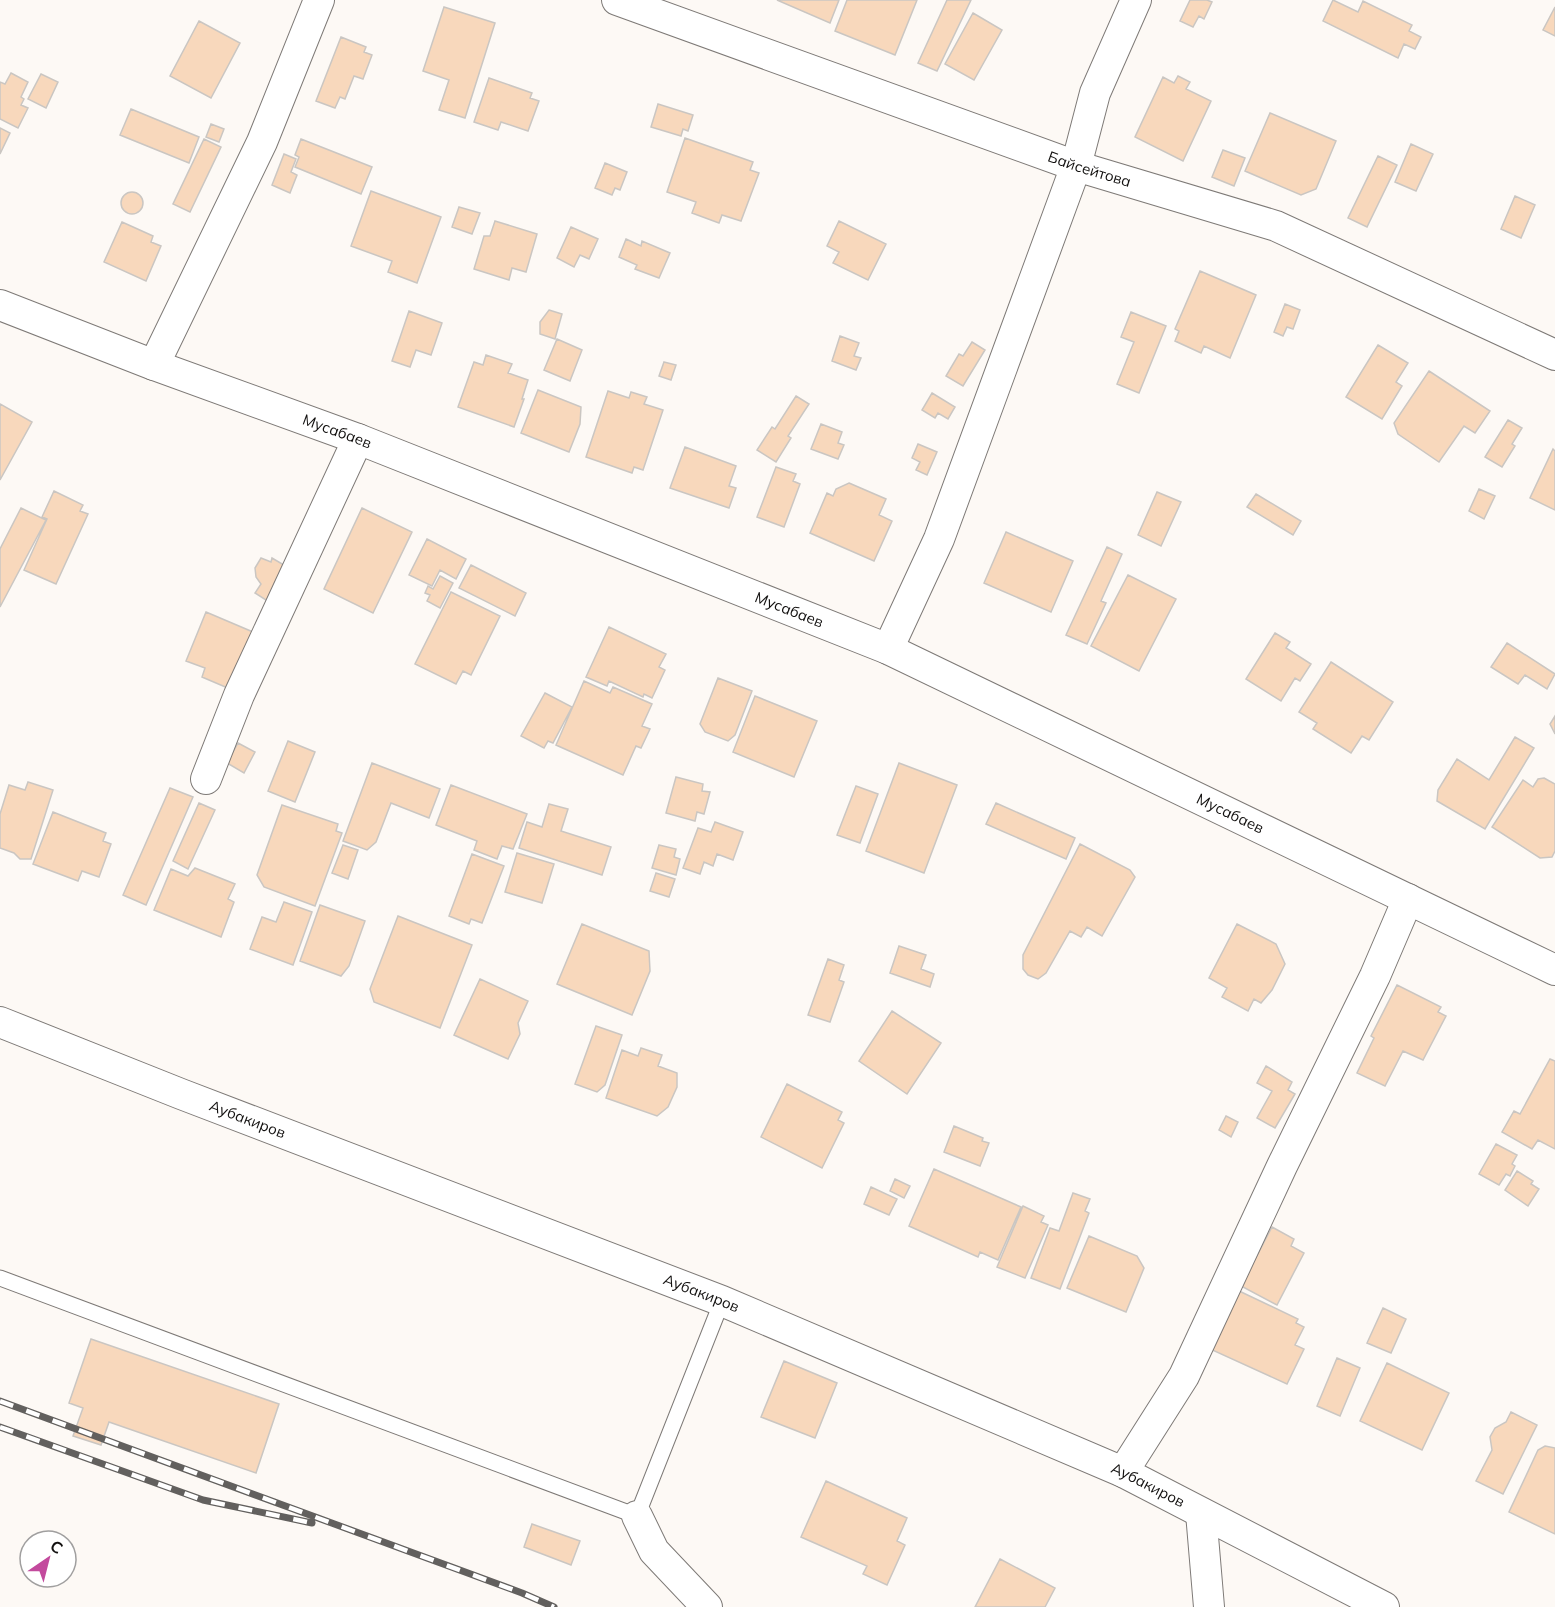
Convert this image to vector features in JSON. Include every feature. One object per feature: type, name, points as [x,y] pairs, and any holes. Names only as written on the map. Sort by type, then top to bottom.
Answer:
[{"type":"street","points":[[154,365],[262,142],[319,0]]},
{"type":"street","name":"Байсейтова","points":[[617,0],[1076,166],[1276,226],[1555,355]]},
{"type":"street","points":[[888,649],[939,539],[1076,166],[1095,93],[1136,0]]},
{"type":"street","name":"Мусабаев","points":[[0,305],[154,365],[358,439],[888,649],[1555,970]]},
{"type":"street","points":[[206,779],[239,694],[358,439]]},
{"type":"street","points":[[1122,1472],[1184,1376],[1282,1166],[1375,976],[1408,899]]},
{"type":"street","name":"Аубакиров","points":[[0,1022],[181,1095],[722,1301],[1122,1472],[1376,1605]]},
{"type":"street","points":[[1201,1513],[1209,1607]]},
{"type":"street","points":[[637,1516],[654,1551],[707,1607]]},
{"type":"lane","points":[[0,1278],[637,1516],[722,1301]]},
{"type":"building","points":[[777,0],[839,0],[830,23]]},
{"type":"building","points":[[847,0],[917,0],[895,55],[835,31]]},
{"type":"building","points":[[947,0],[971,0],[937,71],[918,63]]},
{"type":"building","points":[[1190,0],[1212,2],[1204,19],[1199,16],[1193,27],[1180,21]]},
{"type":"building","points":[[1333,0],[1358,12],[1363,1],[1412,25],[1409,31],[1421,37],[1415,49],[1404,44],[1398,58],[1323,21]]},
{"type":"building","points":[[444,7],[495,23],[465,118],[439,110],[449,80],[423,71]]},
{"type":"building","points":[[1555,7],[1555,36],[1543,30]]},
{"type":"building","points":[[973,13],[1002,30],[974,80],[945,64]]},
{"type":"building","points":[[199,21],[240,43],[211,98],[170,76]]},
{"type":"building","points":[[341,37],[366,47],[364,52],[372,55],[363,79],[354,76],[345,99],[340,97],[335,108],[316,101]]},
{"type":"building","points":[[11,73],[28,82],[21,97],[24,99],[21,105],[28,108],[18,128],[0,119],[0,82],[5,84]]},
{"type":"building","points":[[41,74],[58,82],[46,108],[28,99]]},
{"type":"building","points":[[1178,76],[1190,82],[1186,89],[1211,101],[1183,161],[1135,137],[1163,77],[1174,83]]},
{"type":"building","points":[[489,78],[532,93],[530,98],[539,101],[528,131],[501,122],[498,130],[474,122]]},
{"type":"building","points":[[658,104],[693,115],[688,131],[683,129],[681,136],[651,127]]},
{"type":"building","points":[[131,109],[199,137],[189,163],[120,135]]},
{"type":"building","points":[[1270,113],[1336,141],[1316,189],[1301,195],[1245,171]]},
{"type":"building","points":[[211,124],[224,129],[219,142],[206,137]]},
{"type":"building","points":[[0,128],[10,133],[0,154]]},
{"type":"building","points":[[685,138],[753,162],[750,170],[759,173],[741,221],[722,215],[719,223],[692,213],[696,202],[667,192]]},
{"type":"building","points":[[204,139],[221,147],[190,212],[173,204]]},
{"type":"building","points":[[301,139],[372,167],[361,194],[295,167],[299,157],[295,155]]},
{"type":"building","points":[[1411,144],[1433,154],[1416,191],[1395,182]]},
{"type":"building","points":[[1223,150],[1245,158],[1234,186],[1212,177]]},
{"type":"building","points":[[284,154],[296,159],[291,172],[297,175],[290,193],[272,185]]},
{"type":"building","points":[[1378,156],[1397,165],[1367,227],[1348,218]]},
{"type":"building","points":[[605,163],[627,172],[620,190],[615,188],[612,195],[595,188]]},
{"type":"building","points":[[371,191],[441,217],[417,283],[388,272],[392,261],[351,246]]},
{"type":"building","points":[[128,192],[136,192],[143,199],[143,207],[136,214],[128,214],[121,207],[121,199]]},
{"type":"building","points":[[1515,196],[1535,205],[1521,238],[1501,229]]},
{"type":"building","points":[[459,207],[480,213],[472,234],[452,227]]},
{"type":"building","points":[[495,221],[537,234],[526,272],[512,268],[509,280],[474,269],[484,236],[490,236]]},
{"type":"building","points":[[839,221],[886,244],[868,280],[833,263],[839,252],[827,246]]},
{"type":"building","points":[[122,222],[153,236],[151,242],[161,246],[146,281],[104,262]]},
{"type":"building","points":[[571,227],[598,239],[589,259],[580,255],[574,267],[557,258]]},
{"type":"building","points":[[626,239],[641,246],[642,241],[670,253],[659,278],[635,269],[637,265],[619,257]]},
{"type":"building","points":[[1200,271],[1256,295],[1230,358],[1204,346],[1201,353],[1175,341],[1179,331],[1175,329]]},
{"type":"building","points":[[1285,304],[1300,310],[1293,329],[1287,327],[1283,336],[1274,332]]},
{"type":"building","points":[[549,310],[562,314],[555,339],[540,334],[540,322]]},
{"type":"building","points":[[409,311],[442,323],[431,355],[416,350],[410,367],[392,361]]},
{"type":"building","points":[[1131,312],[1166,326],[1139,393],[1117,384],[1134,342],[1121,337]]},
{"type":"building","points":[[840,336],[859,343],[854,356],[861,358],[856,370],[832,361]]},
{"type":"building","points":[[557,339],[582,350],[570,381],[544,370]]},
{"type":"building","points":[[972,342],[985,350],[963,386],[946,376],[959,354],[963,356]]},
{"type":"building","points":[[1378,345],[1408,363],[1396,382],[1402,386],[1382,419],[1346,397]]},
{"type":"building","points":[[486,355],[512,364],[508,373],[528,380],[514,427],[458,407],[474,362],[483,365]]},
{"type":"building","points":[[664,362],[676,365],[671,380],[659,376]]},
{"type":"building","points":[[1429,371],[1490,411],[1475,433],[1464,426],[1439,462],[1398,434],[1394,423]]},
{"type":"building","points":[[538,390],[581,407],[580,424],[569,452],[521,433]]},
{"type":"building","points":[[608,391],[629,398],[631,392],[647,397],[644,404],[663,410],[643,470],[634,467],[632,473],[586,457]]},
{"type":"building","points":[[932,393],[955,407],[948,419],[938,413],[935,418],[922,410]]},
{"type":"building","points":[[796,396],[809,404],[788,436],[791,438],[776,462],[757,450],[772,427],[775,429]]},
{"type":"building","points":[[0,404],[32,422],[0,480]]},
{"type":"building","points":[[1508,420],[1522,428],[1512,444],[1515,446],[1502,467],[1485,457]]},
{"type":"building","points":[[821,424],[842,432],[838,443],[844,445],[838,459],[811,449]]},
{"type":"building","points":[[918,444],[937,452],[927,475],[916,470],[920,462],[912,458]]},
{"type":"building","points":[[685,447],[736,466],[729,486],[736,488],[729,508],[670,488]]},
{"type":"building","points":[[1553,449],[1555,451],[1555,510],[1530,498]]},
{"type":"building","points":[[776,467],[796,474],[793,481],[800,484],[784,527],[757,517]]},
{"type":"building","points":[[849,483],[886,499],[879,515],[892,521],[874,561],[810,533],[827,493],[833,496],[836,489]]},
{"type":"building","points":[[1479,489],[1495,496],[1484,519],[1469,511]]},
{"type":"building","points":[[54,491],[83,505],[80,511],[88,514],[56,584],[24,570],[47,519],[42,517]]},
{"type":"building","points":[[1157,492],[1181,502],[1161,546],[1138,535]]},
{"type":"building","points":[[1256,494],[1301,521],[1293,535],[1247,507]]},
{"type":"building","points":[[21,508],[46,520],[0,607],[0,549]]},
{"type":"building","points":[[362,508],[412,532],[373,613],[324,589]]},
{"type":"building","points":[[1006,532],[1073,561],[1051,612],[984,583]]},
{"type":"building","points":[[427,539],[466,559],[456,579],[440,570],[432,586],[409,575]]},
{"type":"building","points":[[1107,547],[1122,554],[1101,601],[1106,603],[1087,644],[1066,635]]},
{"type":"building","points":[[261,558],[271,562],[272,558],[289,568],[269,602],[255,593],[261,584],[256,577],[255,568]]},
{"type":"building","points":[[471,565],[526,593],[515,616],[459,588]]},
{"type":"building","points":[[1128,575],[1176,599],[1139,671],[1091,646]]},
{"type":"building","points":[[440,576],[453,583],[440,608],[427,601],[430,595],[425,593],[428,586],[433,589]]},
{"type":"building","points":[[451,592],[500,616],[471,675],[463,671],[456,684],[415,664]]},
{"type":"building","points":[[206,612],[253,632],[230,689],[202,677],[205,668],[186,661]]},
{"type":"building","points":[[609,627],[666,654],[659,667],[665,670],[652,698],[644,694],[643,697],[609,681],[607,686],[586,677]]},
{"type":"building","points":[[1275,633],[1290,642],[1286,648],[1311,664],[1300,681],[1295,678],[1281,701],[1246,679]]},
{"type":"building","points":[[1507,643],[1555,674],[1547,689],[1525,675],[1518,684],[1491,667]]},
{"type":"building","points":[[1331,662],[1393,702],[1369,740],[1362,736],[1351,753],[1313,729],[1317,723],[1299,712]]},
{"type":"building","points":[[718,678],[752,691],[735,735],[728,741],[705,732],[700,724]]},
{"type":"building","points":[[584,681],[610,693],[613,687],[652,704],[642,726],[650,729],[641,748],[636,746],[623,775],[556,745]]},
{"type":"building","points":[[545,693],[572,707],[553,743],[548,741],[544,748],[521,736]]},
{"type":"building","points":[[755,696],[817,721],[794,777],[733,752]]},
{"type":"building","points":[[1555,716],[1555,734],[1550,724]]},
{"type":"building","points":[[1515,737],[1534,748],[1485,829],[1437,801],[1438,790],[1457,759],[1489,780]]},
{"type":"building","points":[[288,741],[315,752],[295,802],[268,791]]},
{"type":"building","points":[[238,743],[255,752],[244,773],[227,763]]},
{"type":"building","points":[[372,763],[440,789],[429,818],[391,803],[376,842],[367,850],[343,841]]},
{"type":"building","points":[[899,763],[957,785],[924,873],[866,851]]},
{"type":"building","points":[[676,777],[703,784],[702,791],[710,792],[704,814],[697,812],[695,821],[666,813]]},
{"type":"building","points":[[1544,778],[1555,784],[1555,851],[1552,857],[1540,858],[1492,827],[1523,780],[1533,787],[1538,779]]},
{"type":"building","points":[[28,782],[53,790],[31,859],[20,859],[14,853],[0,848],[0,814],[9,785],[25,790]]},
{"type":"building","points":[[451,785],[527,814],[513,849],[502,846],[497,859],[474,850],[477,841],[436,825]]},
{"type":"building","points":[[856,786],[878,794],[860,843],[837,835]]},
{"type":"building","points":[[170,788],[193,797],[146,905],[123,895]]},
{"type":"building","points":[[199,803],[215,810],[188,869],[173,861]]},
{"type":"building","points":[[996,803],[1075,838],[1066,859],[986,824]]},
{"type":"building","points":[[549,804],[568,809],[561,831],[611,847],[602,875],[519,848],[527,822],[542,827]]},
{"type":"building","points":[[282,805],[338,824],[336,831],[342,833],[315,906],[264,887],[257,875]]},
{"type":"building","points":[[53,812],[106,833],[103,841],[111,844],[99,877],[82,871],[78,881],[33,864]]},
{"type":"building","points":[[715,822],[743,832],[733,860],[717,854],[713,866],[704,862],[700,874],[683,868],[698,828],[711,832]]},
{"type":"building","points":[[1080,844],[1130,870],[1135,877],[1102,936],[1087,927],[1081,937],[1070,931],[1046,973],[1038,979],[1028,975],[1023,969],[1023,955]]},
{"type":"building","points":[[343,845],[358,850],[348,879],[332,873]]},
{"type":"building","points":[[659,845],[676,849],[674,857],[680,859],[676,875],[652,868]]},
{"type":"building","points":[[517,853],[554,864],[542,903],[505,892]]},
{"type":"building","points":[[472,854],[504,866],[482,923],[471,919],[469,924],[449,916]]},
{"type":"building","points":[[195,868],[235,884],[228,899],[234,902],[221,937],[154,910],[171,869],[188,876]]},
{"type":"building","points":[[656,873],[675,879],[669,897],[650,891]]},
{"type":"building","points":[[284,902],[312,912],[293,965],[250,949],[262,917],[276,922]]},
{"type":"building","points":[[320,905],[365,921],[349,966],[341,976],[300,961]]},
{"type":"building","points":[[398,916],[472,945],[440,1028],[374,1002],[370,989]]},
{"type":"building","points":[[582,924],[649,951],[650,971],[632,1015],[557,984]]},
{"type":"building","points":[[1237,924],[1276,944],[1285,964],[1272,990],[1261,1003],[1254,999],[1248,1011],[1222,997],[1227,988],[1209,978]]},
{"type":"building","points":[[899,946],[926,955],[921,969],[934,974],[930,987],[890,973]]},
{"type":"building","points":[[828,959],[844,965],[839,980],[844,982],[830,1022],[808,1015]]},
{"type":"building","points":[[480,979],[528,1001],[518,1023],[520,1034],[508,1059],[454,1035]]},
{"type":"building","points":[[1397,985],[1441,1007],[1438,1012],[1446,1016],[1423,1060],[1403,1051],[1385,1086],[1357,1073],[1374,1038],[1371,1036]]},
{"type":"building","points":[[892,1011],[941,1043],[907,1094],[859,1061]]},
{"type":"building","points":[[596,1026],[622,1035],[605,1085],[597,1092],[575,1084]]},
{"type":"building","points":[[641,1048],[662,1055],[658,1066],[677,1073],[677,1087],[668,1107],[657,1116],[606,1098],[622,1050],[638,1056]]},
{"type":"building","points":[[1550,1059],[1555,1061],[1555,1149],[1538,1140],[1532,1149],[1502,1132],[1514,1111],[1520,1114]]},
{"type":"building","points":[[1266,1066],[1292,1082],[1288,1090],[1295,1094],[1275,1128],[1257,1118],[1272,1091],[1257,1083]]},
{"type":"building","points":[[787,1084],[842,1112],[838,1120],[844,1123],[822,1168],[761,1137]]},
{"type":"building","points":[[1226,1116],[1238,1122],[1231,1137],[1219,1130]]},
{"type":"building","points":[[954,1126],[983,1138],[982,1141],[989,1143],[980,1166],[944,1152]]},
{"type":"building","points":[[1496,1144],[1517,1155],[1512,1164],[1515,1166],[1510,1176],[1506,1174],[1499,1185],[1479,1174]]},
{"type":"building","points":[[934,1169],[1021,1207],[998,1260],[980,1252],[978,1257],[909,1226]]},
{"type":"building","points":[[1517,1171],[1533,1181],[1531,1184],[1539,1189],[1528,1206],[1505,1190]]},
{"type":"building","points":[[895,1179],[910,1186],[904,1198],[890,1191]]},
{"type":"building","points":[[871,1187],[897,1199],[889,1215],[864,1204]]},
{"type":"building","points":[[1073,1193],[1090,1199],[1085,1211],[1089,1213],[1060,1289],[1031,1278],[1050,1228],[1059,1231]]},
{"type":"building","points":[[1023,1206],[1044,1216],[1041,1222],[1048,1225],[1025,1278],[997,1267]]},
{"type":"building","points":[[1272,1227],[1294,1239],[1291,1246],[1304,1253],[1277,1305],[1241,1286]]},
{"type":"building","points":[[1089,1236],[1137,1256],[1144,1268],[1126,1312],[1067,1288]]},
{"type":"building","points":[[1237,1290],[1298,1319],[1296,1323],[1304,1327],[1295,1345],[1304,1349],[1287,1384],[1210,1349]]},
{"type":"building","points":[[1383,1308],[1406,1319],[1391,1353],[1367,1343]]},
{"type":"building","points":[[91,1339],[279,1404],[256,1473],[109,1422],[101,1445],[73,1436],[83,1408],[69,1403]]},
{"type":"building","points":[[1337,1358],[1360,1368],[1340,1416],[1317,1406]]},
{"type":"building","points":[[784,1361],[837,1383],[815,1438],[761,1417]]},
{"type":"building","points":[[1387,1363],[1449,1393],[1422,1450],[1360,1421]]},
{"type":"building","points":[[1511,1412],[1537,1425],[1503,1494],[1476,1481],[1492,1450],[1490,1437],[1495,1428],[1506,1422]]},
{"type":"building","points":[[1545,1446],[1555,1448],[1555,1534],[1509,1512],[1538,1450]]},
{"type":"building","points":[[826,1481],[907,1518],[897,1541],[905,1545],[887,1585],[863,1574],[867,1566],[801,1537]]},
{"type":"building","points":[[532,1524],[580,1541],[571,1565],[524,1547]]},
{"type":"building","points":[[1000,1559],[1055,1588],[1045,1607],[975,1607]]},
{"type":"railway","points":[[0,1401],[522,1593],[554,1607]]},
{"type":"railway","points":[[0,1427],[203,1500],[312,1523]]}]
